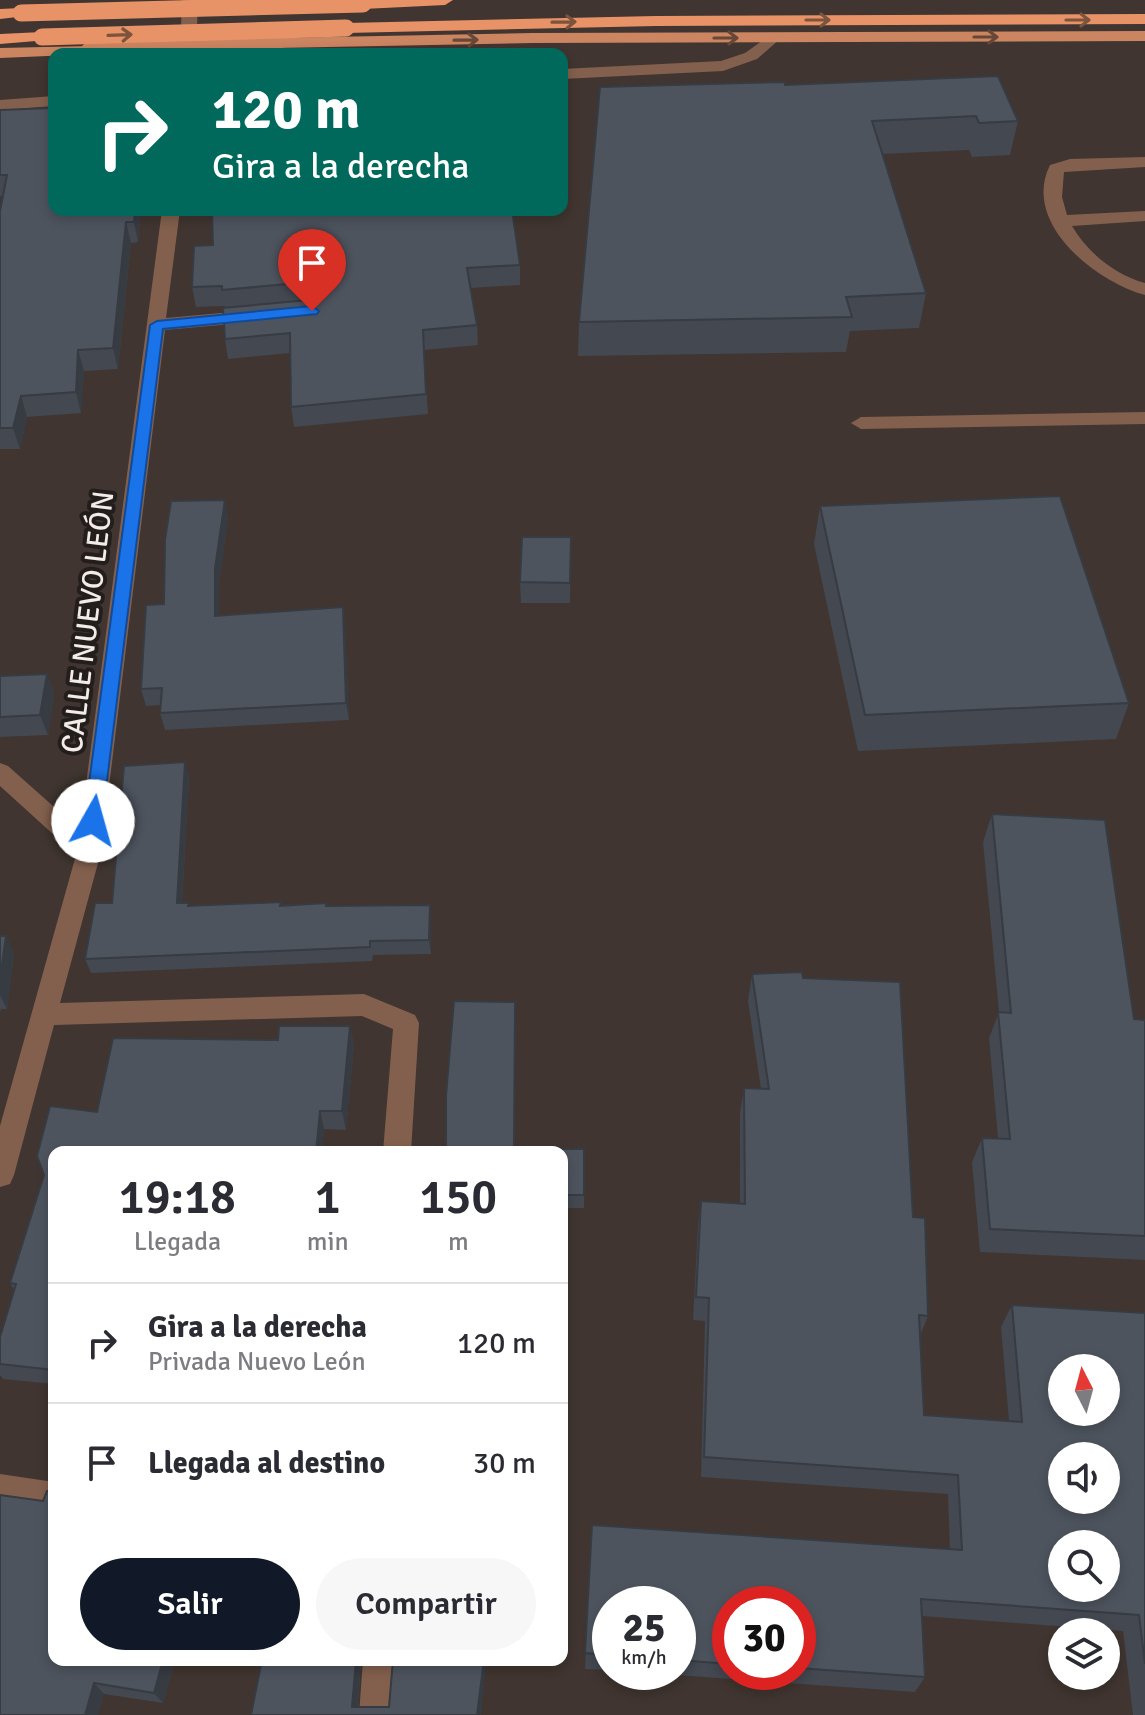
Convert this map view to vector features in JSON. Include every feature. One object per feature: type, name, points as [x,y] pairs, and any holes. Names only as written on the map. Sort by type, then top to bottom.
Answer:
[{"type":"highway","points":[[0,14],[445,0]]},
{"type":"highway","points":[[0,39],[656,21],[1145,19]]},
{"type":"main road","points":[[159,48],[276,43],[1145,36]]},
{"type":"main road","points":[[0,53],[48,52]]},
{"type":"street","points":[[188,48],[190,0]]},
{"type":"street","points":[[568,74],[723,66],[751,56],[773,38]]},
{"type":"street","points":[[0,105],[48,101]]},
{"type":"street","points":[[1145,162],[1070,164],[1056,169],[1054,200],[1060,221],[1086,256],[1104,272],[1145,289]]},
{"type":"street","name":"CALLE NUEVO LEÓN","points":[[0,1175],[89,852],[170,216]]},
{"type":"street","points":[[1060,221],[1145,216]]},
{"type":"street","points":[[157,325],[266,315]]},
{"type":"street","points":[[861,423],[1145,418]]},
{"type":"street","points":[[0,772],[89,852]]},
{"type":"street","points":[[44,1014],[364,1005],[406,1023],[397,1146]]},
{"type":"street","points":[[0,1489],[48,1496]]},
{"type":"street","points":[[375,1715],[379,1666]]},
{"type":"building","points":[[998,76],[1018,121],[979,123],[976,116],[872,121],[926,293],[846,297],[852,317],[579,322],[600,87],[785,82],[785,85]]},
{"type":"building","points":[[48,108],[48,216],[134,216],[134,222],[126,222],[113,348],[78,350],[76,392],[21,396],[13,428],[0,428],[0,211],[7,175],[0,175],[0,110]]},
{"type":"building","points":[[212,216],[513,216],[520,265],[467,268],[477,325],[423,330],[426,394],[291,407],[290,333],[225,339],[223,308],[309,300],[321,290],[309,282],[222,290],[222,286],[192,287],[194,246],[213,245]]},
{"type":"building","points":[[1060,496],[1129,703],[865,715],[820,506]]},
{"type":"building","points":[[225,500],[215,568],[215,616],[343,607],[346,703],[160,713],[162,688],[141,689],[146,605],[164,604],[165,540],[171,501]]},
{"type":"building","points":[[522,537],[571,537],[570,583],[520,582]]},
{"type":"building","points":[[47,674],[40,715],[0,717],[0,676]]},
{"type":"building","points":[[185,762],[177,903],[189,903],[188,906],[281,902],[280,906],[326,903],[326,906],[430,905],[429,940],[370,941],[370,947],[85,959],[95,903],[112,903],[124,766]]},
{"type":"building","points":[[992,814],[1105,820],[1134,1019],[1145,1020],[1145,1236],[990,1229],[982,1138],[1010,1139],[998,1012],[1011,1013]]},
{"type":"building","points":[[0,936],[6,936],[0,979]]},
{"type":"building","points":[[802,972],[803,978],[900,982],[913,1217],[925,1218],[928,1316],[919,1315],[924,1415],[1022,1422],[1012,1305],[1145,1313],[1145,1664],[1139,1615],[921,1599],[925,1677],[816,1669],[816,1586],[712,1586],[712,1663],[696,1661],[696,1586],[592,1586],[592,1654],[585,1653],[592,1525],[962,1550],[958,1475],[704,1457],[709,1298],[696,1297],[701,1201],[745,1204],[744,1088],[769,1089],[752,974]]},
{"type":"building","points":[[454,1001],[515,1002],[514,1146],[446,1146],[446,1096]]},
{"type":"building","points":[[279,1026],[350,1026],[342,1111],[320,1111],[317,1146],[48,1146],[48,1369],[0,1364],[0,1337],[16,1284],[10,1283],[44,1175],[37,1156],[50,1106],[97,1112],[113,1038],[278,1040]]},
{"type":"building","points":[[568,1149],[584,1149],[584,1195],[568,1195]]},
{"type":"building","points":[[48,1491],[48,1666],[161,1666],[154,1693],[94,1683],[85,1715],[0,1715],[0,1495],[43,1501]]},
{"type":"building","points":[[261,1666],[355,1666],[352,1707],[389,1707],[392,1666],[483,1666],[477,1715],[251,1715]]},
{"type":"route","points":[[93,821],[157,325],[312,311]]}]
